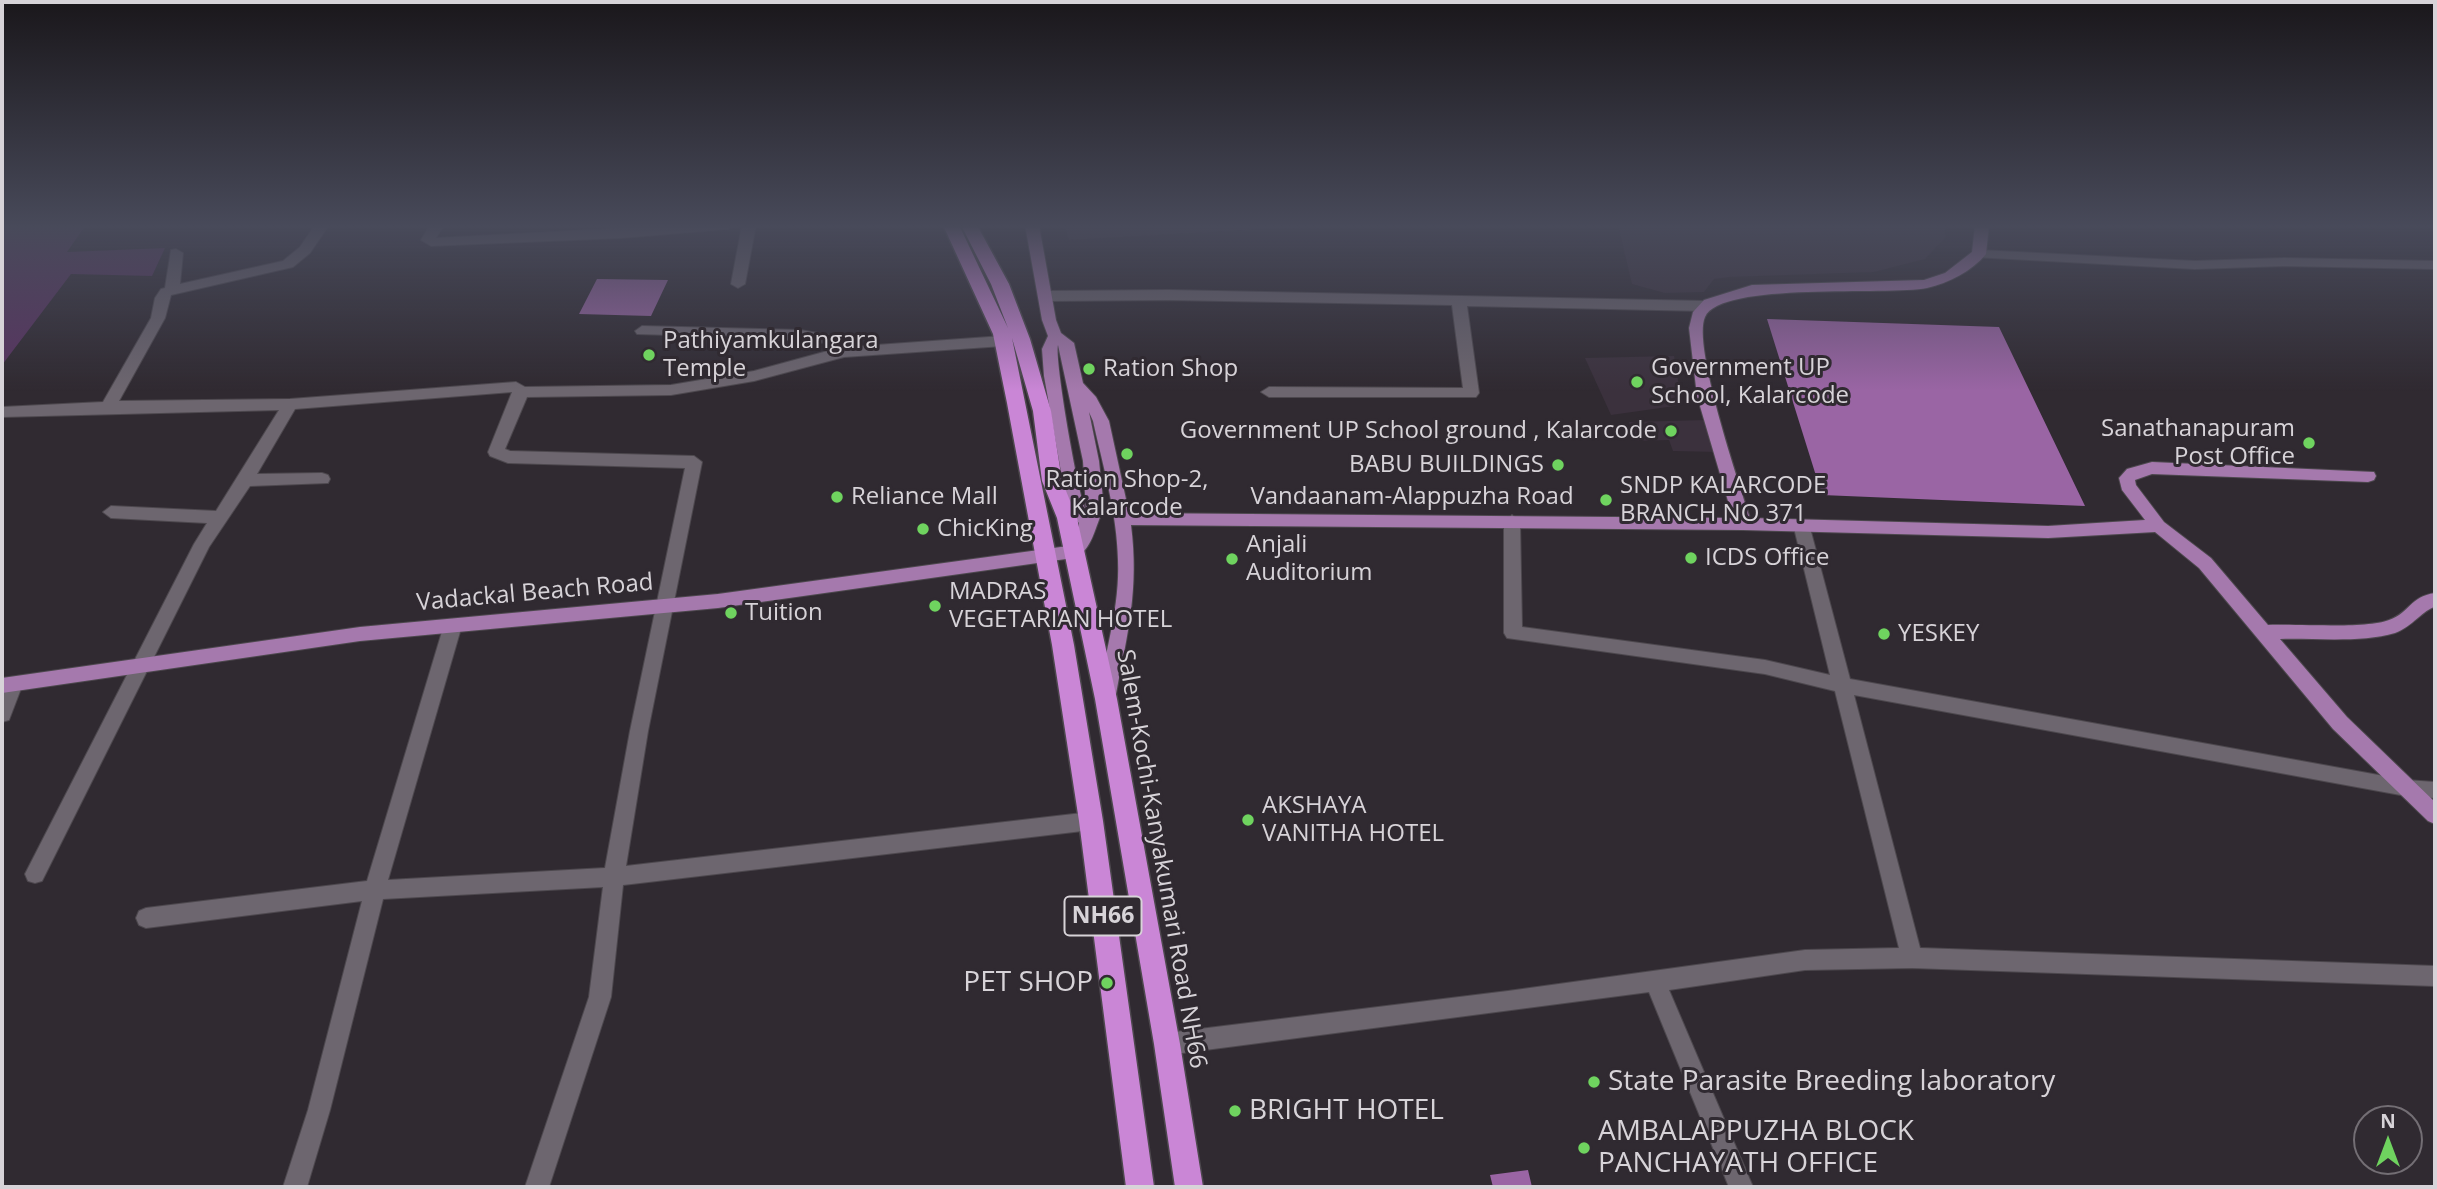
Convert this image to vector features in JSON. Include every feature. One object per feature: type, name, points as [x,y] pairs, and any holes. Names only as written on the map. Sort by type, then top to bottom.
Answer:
[{"type":"highway","name":"NH66","points":[[978,280],[1003,341],[1063,645],[1091,821],[1140,1187]]},
{"type":"highway","name":"Salem-Kochi-Kanyakumari Road NH66","points":[[998,280],[1021,338],[1041,408],[1052,481],[1067,517],[1106,699],[1167,1044],[1189,1187]]},
{"type":"main road","points":[[1043,280],[1055,336],[1049,349],[1052,376],[1076,512],[1087,521]]},
{"type":"main road","points":[[1744,524],[1705,396],[1696,328],[1698,315],[1705,306],[1752,290],[1925,284],[1936,280]]},
{"type":"main road","points":[[1055,336],[1067,343],[1078,387],[1096,509],[1087,521],[1087,534],[1073,552]]},
{"type":"main road","points":[[1078,387],[1091,401],[1101,421],[1122,519],[1127,560],[1126,595],[1106,699]]},
{"type":"main road","points":[[2368,477],[2152,468],[2133,473],[2127,478],[2128,486],[2158,526],[2205,563],[2266,632],[2340,723],[2435,815]]},
{"type":"main road","name":"Vandaanam-Alappuzha Road","points":[[1122,519],[1744,524],[2048,532],[2158,526]]},
{"type":"main road","name":"Vadackal Beach Road","points":[[8,686],[360,634],[719,601],[1073,552]]},
{"type":"main road","points":[[2266,632],[2379,630],[2394,627],[2411,618],[2423,602],[2435,600]]},
{"type":"street","points":[[173,289],[174,280]]},
{"type":"street","points":[[108,407],[159,318],[162,298],[173,289],[212,280]]},
{"type":"street","points":[[1046,296],[1705,306]]},
{"type":"street","points":[[1269,392],[1471,393],[1459,301]]},
{"type":"street","points":[[642,331],[800,335],[836,340],[844,352]]},
{"type":"street","points":[[2,412],[290,404],[505,387],[516,387],[521,392],[671,390],[754,376],[844,352],[1003,341]]},
{"type":"street","points":[[521,392],[496,453],[508,457],[694,462],[662,606],[614,877],[600,997],[537,1187]]},
{"type":"street","points":[[35,874],[202,544],[245,480],[290,404]]},
{"type":"street","points":[[245,480],[322,479]]},
{"type":"street","points":[[111,512],[220,517]]},
{"type":"street","points":[[1512,521],[1513,633],[1765,667],[1844,686],[2406,788],[2435,790]]},
{"type":"street","points":[[1802,527],[1912,958]]},
{"type":"street","points":[[295,1187],[318,1110],[375,890],[453,625]]},
{"type":"street","points":[[2,714],[8,686]]},
{"type":"street","points":[[146,918],[375,890],[614,877],[1091,821]]},
{"type":"street","points":[[1167,1044],[1805,960],[1912,958],[2435,976]]},
{"type":"street","points":[[1655,981],[1741,1187]]},
{"type":"shaded area","points":[[2,280],[66,280],[2,365]]},
{"type":"shaded area","points":[[596,280],[668,280],[651,316],[579,314]]},
{"type":"shaded area","points":[[1631,280],[1713,280],[1704,292],[1665,293],[1632,284]]},
{"type":"shaded area","points":[[1767,319],[1999,327],[2085,506],[1822,495]]},
{"type":"shaded area","name":"Government UP School, Kalarcode","points":[[1674,356],[1682,405],[1611,415],[1585,358]]},
{"type":"shaded area","name":"Government UP School ground , Kalarcode","points":[[1706,420],[1718,452],[1673,451],[1669,440],[1635,441],[1629,422]]},
{"type":"shaded area","points":[[1528,1170],[1532,1187],[1493,1187],[1490,1175]]},
{"type":"place","name":"Pathiyamkulangara Temple","points":[[649,355]]},
{"type":"place","name":"Ration Shop","points":[[1089,369]]},
{"type":"place","name":"Government UP School, Kalarcode","points":[[1637,382]]},
{"type":"place","name":"Government UP School ground , Kalarcode","points":[[1671,431]]},
{"type":"place","name":"Sanathanapuram Post Office","points":[[2309,443]]},
{"type":"place","name":"Ration Shop-2, Kalarcode","points":[[1127,454]]},
{"type":"place","name":"BABU BUILDINGS","points":[[1558,465]]},
{"type":"place","name":"Reliance Mall","points":[[837,497]]},
{"type":"place","name":"SNDP KALARCODE BRANCH NO 371","points":[[1606,500]]},
{"type":"place","name":"ChicKing","points":[[923,529]]},
{"type":"place","name":"ICDS Office","points":[[1691,558]]},
{"type":"place","name":"Anjali Auditorium","points":[[1232,559]]},
{"type":"place","name":"MADRAS VEGETARIAN HOTEL","points":[[935,606]]},
{"type":"place","name":"Tuition","points":[[731,613]]},
{"type":"place","name":"YESKEY","points":[[1884,634]]},
{"type":"place","name":"AKSHAYA VANITHA HOTEL","points":[[1248,820]]},
{"type":"place","name":"PET SHOP","points":[[1107,983]]},
{"type":"place","name":"State Parasite Breeding laboratory","points":[[1594,1082]]},
{"type":"place","name":"BRIGHT HOTEL","points":[[1235,1111]]},
{"type":"place","name":"AMBALAPPUZHA BLOCK PANCHAYATH OFFICE","points":[[1584,1148]]}]
